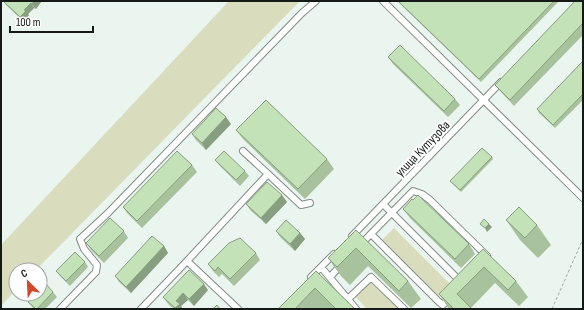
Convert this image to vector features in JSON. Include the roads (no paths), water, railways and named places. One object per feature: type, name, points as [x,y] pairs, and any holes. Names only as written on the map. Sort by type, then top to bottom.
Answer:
[{"type":"street","points":[[60,309],[96,272],[97,265],[84,249],[80,239],[107,214],[206,111],[316,1]]},
{"type":"street","points":[[383,1],[583,198]]},
{"type":"street","name":"улица Кутузова","points":[[347,241],[505,78]]},
{"type":"street","points":[[243,150],[301,206],[310,203]]},
{"type":"street","points":[[141,309],[268,174]]},
{"type":"street","points":[[355,250],[413,191],[422,194],[489,258],[484,264]]},
{"type":"street","points":[[383,204],[463,285]]},
{"type":"street","points":[[371,234],[443,305],[468,280]]},
{"type":"street","points":[[305,283],[342,246]]},
{"type":"street","points":[[187,260],[238,309]]},
{"type":"street","points":[[330,277],[345,261]]},
{"type":"street","points":[[321,267],[356,309]]},
{"type":"street","points":[[347,300],[370,277],[404,309]]}]
